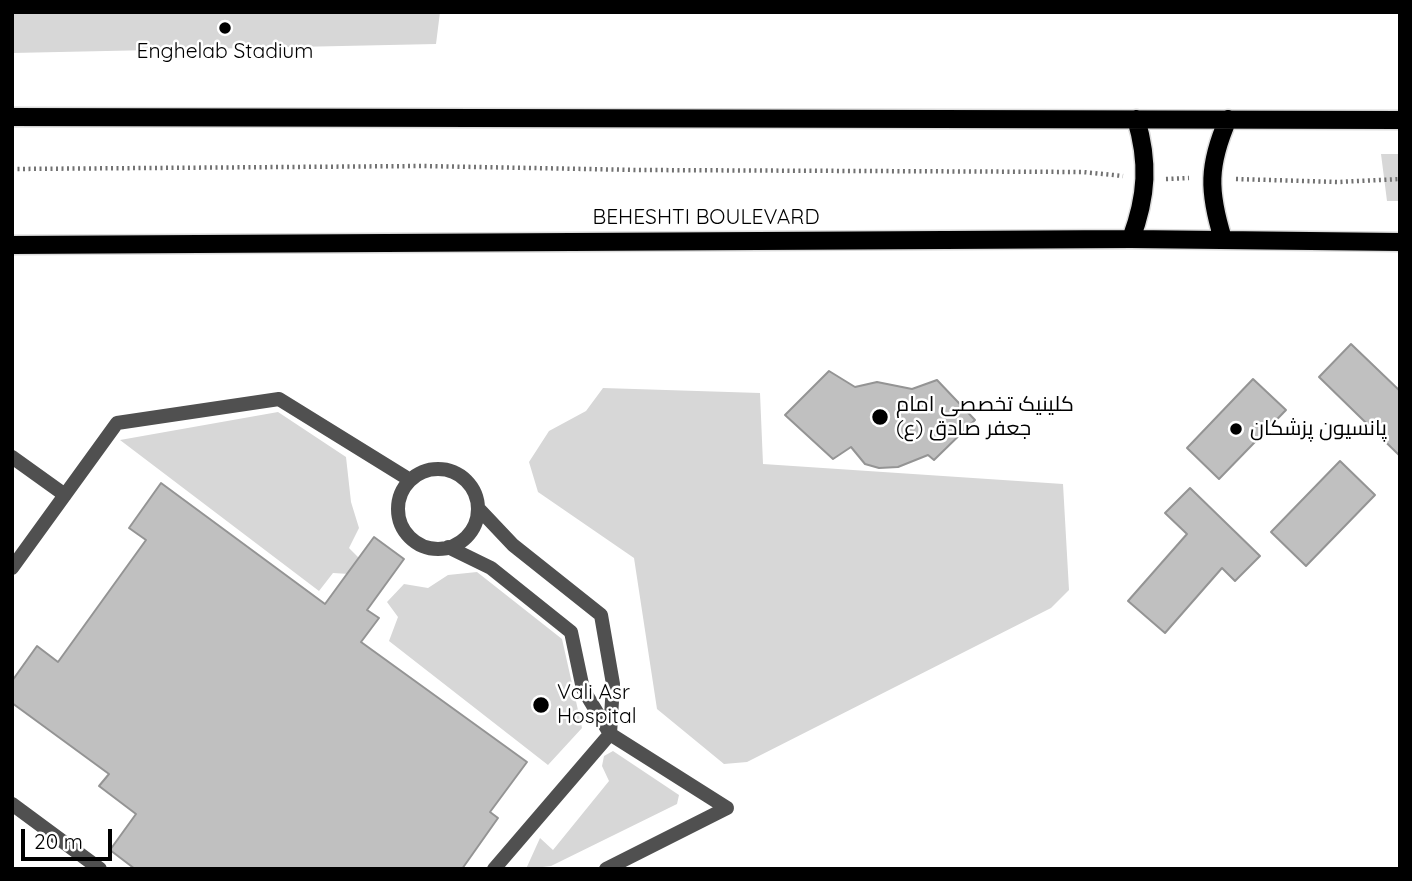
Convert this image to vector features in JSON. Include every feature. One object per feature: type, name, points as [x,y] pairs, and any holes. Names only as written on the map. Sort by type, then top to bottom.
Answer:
[{"type":"main road","points":[[12,117],[1400,120]]},
{"type":"main road","points":[[1131,239],[1142,209],[1147,179],[1145,148],[1136,118]]},
{"type":"main road","points":[[1223,239],[1213,209],[1210,178],[1216,148],[1228,119]]},
{"type":"main road","name":"BEHESHTI BOULEVARD","points":[[12,245],[1131,239],[1400,242]]},
{"type":"lane","points":[[12,568],[117,423],[279,399],[410,480]]},
{"type":"lane","points":[[12,457],[65,495]]},
{"type":"lane","points":[[494,869],[610,734],[613,684],[601,615],[513,545],[478,508],[469,483],[459,474],[434,469],[421,472],[410,480],[398,503],[403,528],[411,539],[423,545],[448,547],[491,568],[571,632],[583,690],[610,734],[727,808],[606,869]]},
{"type":"lane","points":[[448,547],[470,533],[478,508]]},
{"type":"lane","points":[[12,804],[100,869]]},
{"type":"path","points":[[12,169],[422,166],[1083,172],[1147,179],[1338,182],[1400,179]]},
{"type":"shaded area","name":"Enghelab Stadium","points":[[12,12],[440,12],[436,44],[12,53]]},
{"type":"shaded area","points":[[1381,154],[1400,154],[1400,201],[1387,201]]},
{"type":"shaded area","points":[[603,388],[760,393],[763,464],[1063,484],[1069,590],[1051,608],[747,762],[724,764],[657,709],[634,558],[538,492],[529,462],[549,431],[586,411]]},
{"type":"shaded area","points":[[278,412],[346,457],[351,502],[359,528],[349,548],[361,560],[349,574],[333,573],[319,591],[120,440]]},
{"type":"shaded area","points":[[477,572],[562,639],[582,728],[548,765],[389,641],[398,617],[387,602],[404,584],[428,588],[448,575]]},
{"type":"shaded area","points":[[613,751],[679,795],[677,804],[551,866],[526,869],[540,838],[553,850],[609,781],[602,766],[604,756]]},
{"type":"building","points":[[1351,344],[1400,391],[1400,456],[1319,377]]},
{"type":"building","name":"کلینیک تخصصی امام جعفر صادق (ع)","points":[[829,371],[855,387],[877,382],[912,389],[937,380],[975,420],[934,460],[928,455],[898,467],[879,468],[865,464],[851,447],[833,459],[785,415]]},
{"type":"building","name":"پانسیون پزشکان","points":[[1253,379],[1286,410],[1219,479],[1187,448]]},
{"type":"building","points":[[1340,461],[1375,495],[1306,566],[1271,532]]},
{"type":"building","points":[[161,483],[325,604],[374,537],[404,559],[367,610],[379,618],[361,642],[527,762],[490,812],[498,818],[462,869],[135,869],[110,850],[136,814],[99,786],[109,774],[12,703],[12,681],[37,646],[58,662],[146,540],[129,528]]},
{"type":"building","points":[[1190,488],[1260,556],[1235,581],[1222,568],[1165,633],[1128,601],[1187,534],[1165,513]]},
{"type":"place","name":"Enghelab Stadium","points":[[225,28]]},
{"type":"place","name":"کلینیک تخصصی امام جعفر صادق (ع)","points":[[880,417]]},
{"type":"place","name":"پانسیون پزشکان","points":[[1236,429]]},
{"type":"place","name":"Vali Asr Hospital","points":[[541,705]]}]
